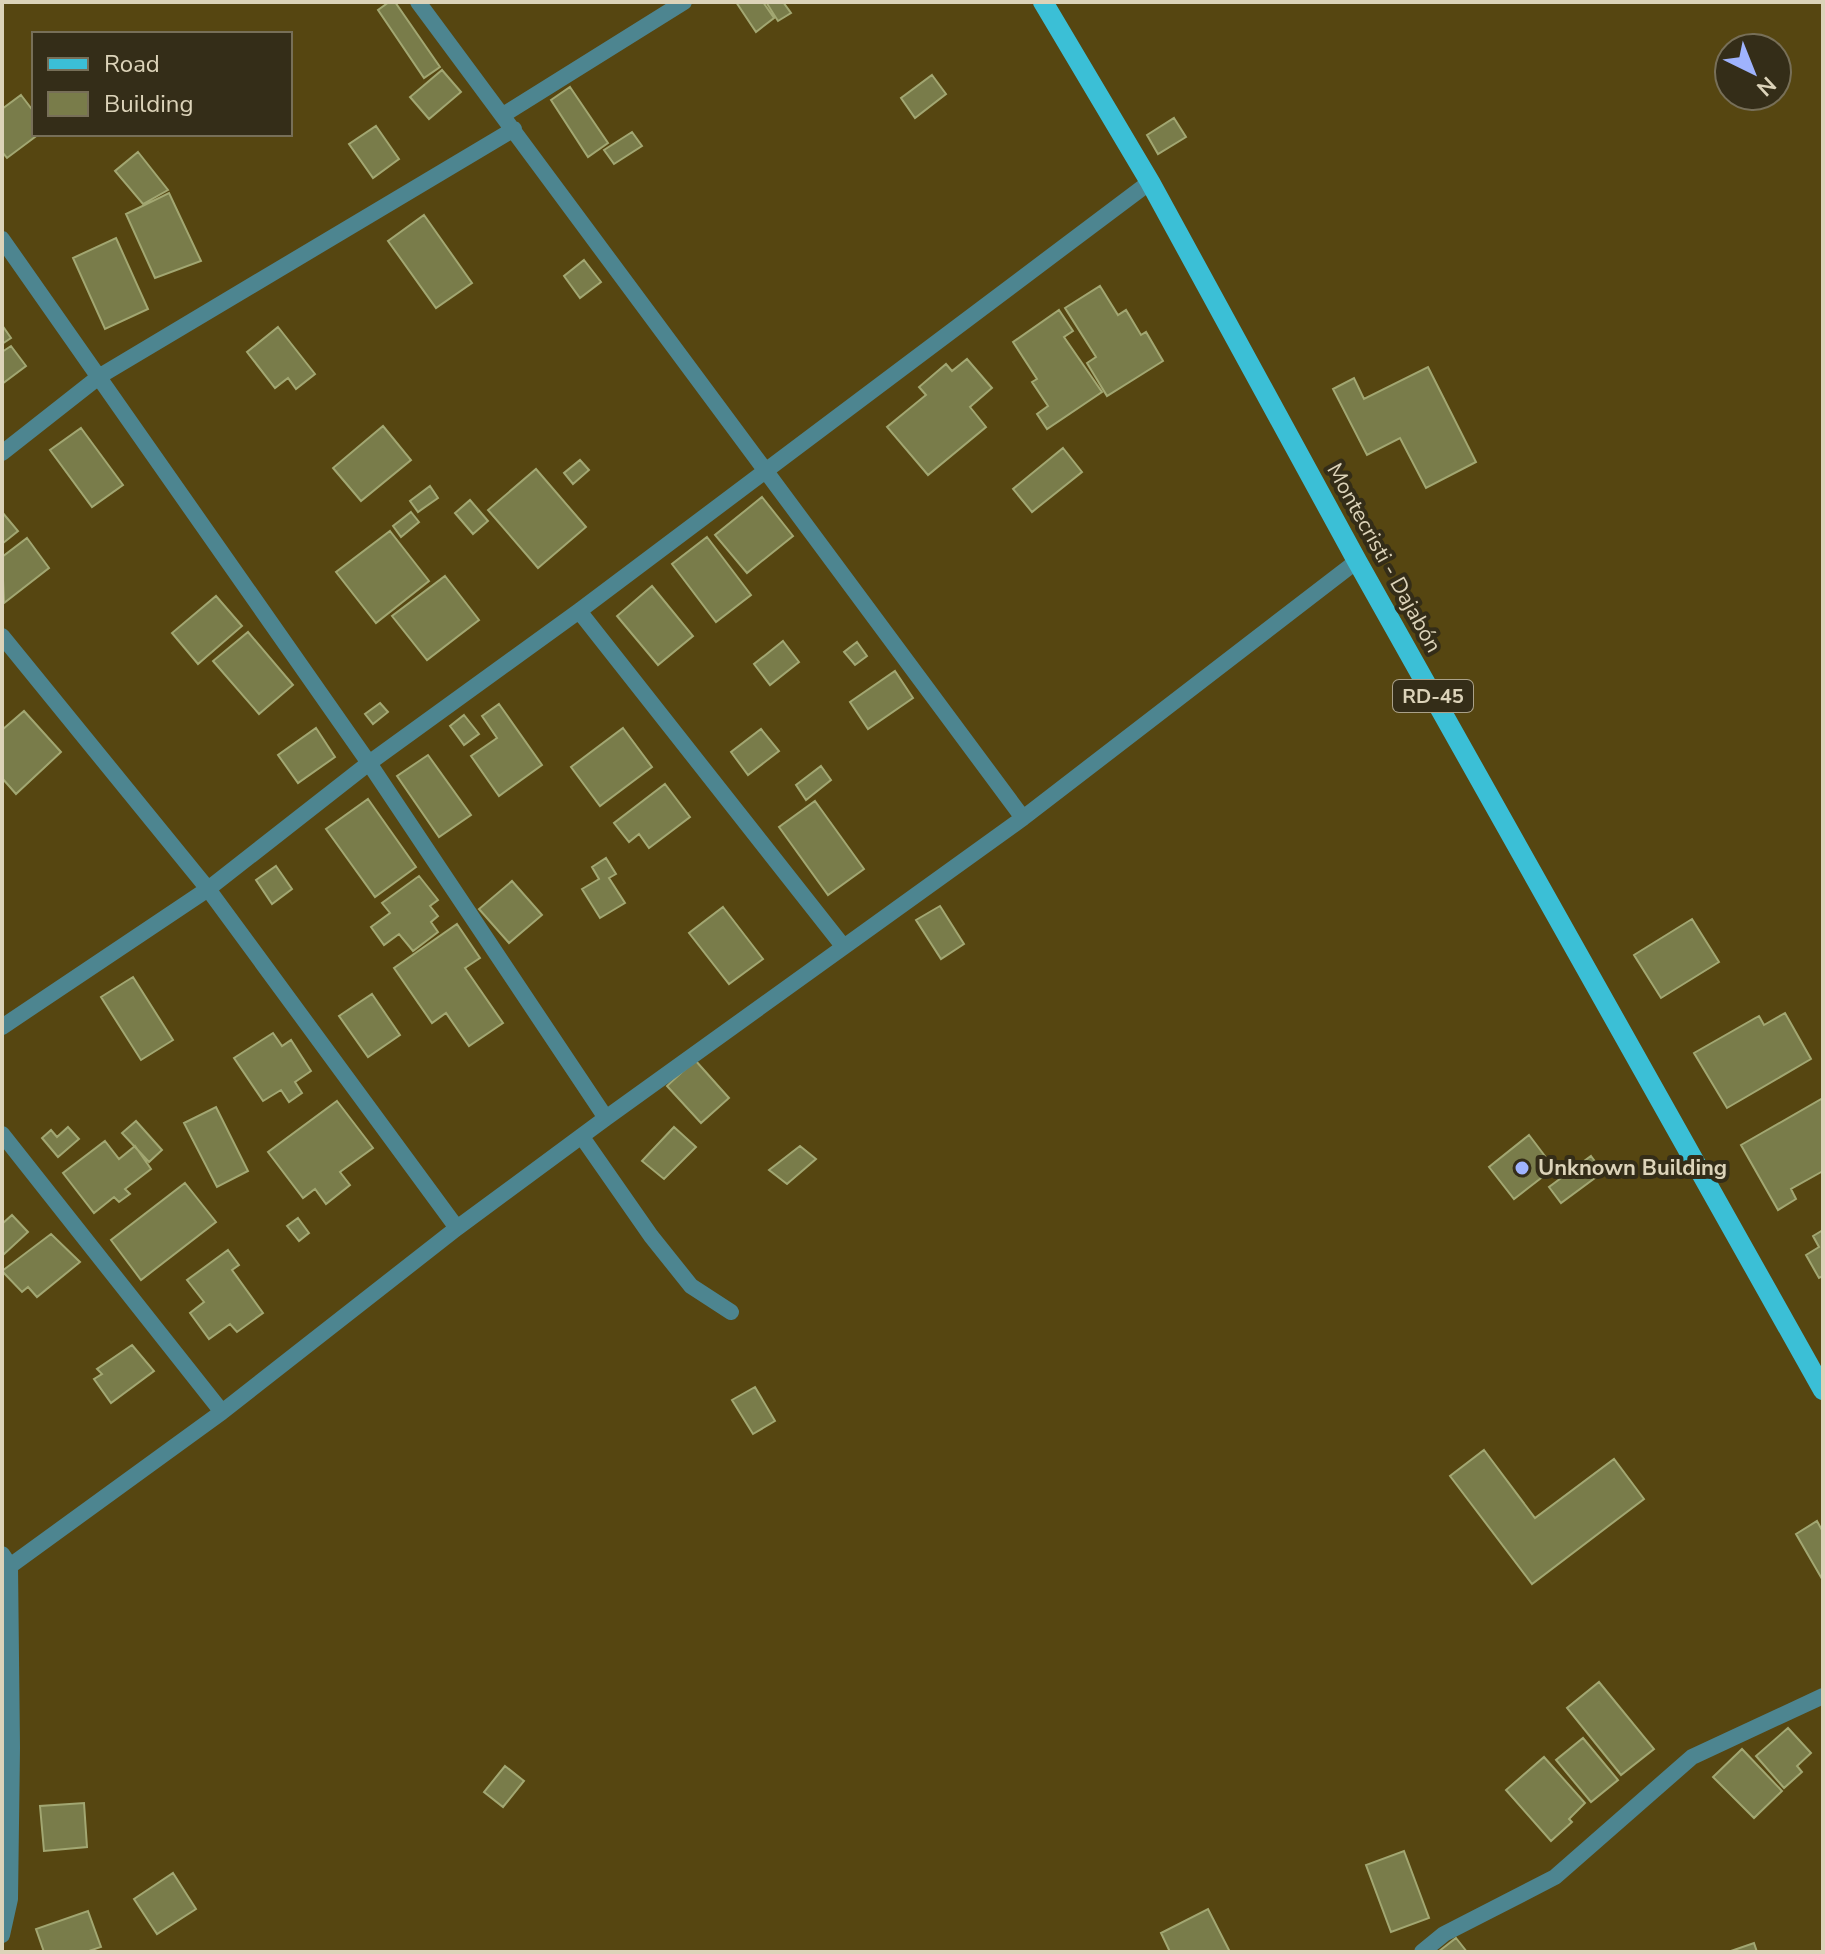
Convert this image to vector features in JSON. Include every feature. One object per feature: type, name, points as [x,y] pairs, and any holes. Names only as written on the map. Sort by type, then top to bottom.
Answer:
[{"type":"main road","name":"Montecristi - Dajabón","points":[[1043,2],[1150,182],[1357,561],[1823,1390]]},
{"type":"street","points":[[418,2],[1023,818]]},
{"type":"street","points":[[503,115],[684,2]]},
{"type":"street","points":[[2,453],[100,376],[514,129]]},
{"type":"street","points":[[2,1027],[208,889],[369,763],[579,611],[1150,182]]},
{"type":"street","points":[[2,239],[369,763],[606,1118]]},
{"type":"street","points":[[2,1935],[10,1899],[12,1748],[6,1560],[222,1412],[457,1228],[1023,818],[1357,561]]},
{"type":"street","points":[[579,611],[843,946]]},
{"type":"street","points":[[2,636],[208,889],[457,1228]]},
{"type":"street","points":[[2,1134],[222,1412]]},
{"type":"street","points":[[582,1137],[651,1236],[691,1286],[731,1312]]},
{"type":"street","points":[[1422,1952],[1444,1934],[1555,1877],[1692,1757],[1823,1696]]},
{"type":"building","points":[[389,2],[395,2],[440,67],[424,78],[378,10]]},
{"type":"building","points":[[736,2],[763,2],[774,18],[756,32]]},
{"type":"building","points":[[766,2],[783,2],[791,13],[778,21]]},
{"type":"building","points":[[442,70],[461,92],[429,119],[410,97]]},
{"type":"building","points":[[932,75],[946,94],[915,118],[901,98]]},
{"type":"building","points":[[570,87],[608,143],[588,157],[551,100]]},
{"type":"building","points":[[21,95],[32,109],[32,136],[36,136],[7,158],[2,152],[2,109]]},
{"type":"building","points":[[1174,118],[1186,137],[1158,154],[1147,135]]},
{"type":"building","points":[[376,126],[399,159],[373,178],[349,144]]},
{"type":"building","points":[[632,132],[642,146],[614,164],[604,150]]},
{"type":"building","points":[[138,152],[168,190],[143,204],[115,171]]},
{"type":"building","points":[[169,193],[201,261],[155,278],[126,214]]},
{"type":"building","points":[[424,215],[472,283],[436,308],[388,241]]},
{"type":"building","points":[[116,238],[148,309],[105,329],[73,258]]},
{"type":"building","points":[[584,260],[601,282],[580,298],[564,276]]},
{"type":"building","points":[[1100,286],[1118,315],[1126,310],[1141,335],[1146,332],[1163,361],[1107,396],[1087,363],[1096,357],[1065,308]]},
{"type":"building","points":[[1059,310],[1073,331],[1064,337],[1102,392],[1047,429],[1037,414],[1048,406],[1032,382],[1037,379],[1013,342]]},
{"type":"building","points":[[2,325],[11,338],[2,344]]},
{"type":"building","points":[[278,327],[315,374],[296,389],[288,378],[275,388],[247,352]]},
{"type":"building","points":[[11,346],[26,366],[2,384],[2,352]]},
{"type":"building","points":[[967,359],[992,388],[970,407],[986,427],[928,475],[887,427],[926,395],[919,387],[946,364],[952,371]]},
{"type":"building","points":[[1428,367],[1476,462],[1426,488],[1400,438],[1367,455],[1333,389],[1354,378],[1364,399]]},
{"type":"building","points":[[383,426],[411,460],[361,501],[333,468]]},
{"type":"building","points":[[81,428],[123,485],[92,507],[50,450]]},
{"type":"building","points":[[1063,448],[1082,472],[1032,512],[1013,489]]},
{"type":"building","points":[[580,460],[589,470],[573,484],[564,473]]},
{"type":"building","points":[[536,469],[586,527],[538,568],[488,510]]},
{"type":"building","points":[[430,486],[438,498],[418,512],[410,501]]},
{"type":"building","points":[[762,497],[793,536],[747,573],[715,535]]},
{"type":"building","points":[[470,500],[488,521],[473,534],[455,513]]},
{"type":"building","points":[[2,512],[18,531],[2,544]]},
{"type":"building","points":[[411,512],[419,522],[401,537],[393,526]]},
{"type":"building","points":[[390,531],[429,581],[376,623],[336,572]]},
{"type":"building","points":[[707,537],[751,595],[716,622],[672,564]]},
{"type":"building","points":[[27,538],[49,568],[4,603],[2,557]]},
{"type":"building","points":[[445,576],[479,620],[427,660],[392,616]]},
{"type":"building","points":[[652,586],[693,636],[658,665],[617,616]]},
{"type":"building","points":[[216,596],[242,626],[198,664],[172,633]]},
{"type":"building","points":[[248,632],[293,685],[259,714],[213,661]]},
{"type":"building","points":[[783,641],[799,662],[770,685],[754,664]]},
{"type":"building","points":[[857,642],[867,656],[855,665],[844,652]]},
{"type":"building","points":[[895,671],[913,698],[868,729],[850,702]]},
{"type":"building","points":[[380,703],[388,712],[373,724],[365,714]]},
{"type":"building","points":[[499,704],[542,765],[499,796],[471,756],[497,738],[482,716]]},
{"type":"building","points":[[24,711],[61,752],[16,794],[2,778],[2,730]]},
{"type":"building","points":[[464,715],[479,734],[464,745],[450,726]]},
{"type":"building","points":[[316,728],[335,757],[298,783],[278,755]]},
{"type":"building","points":[[623,728],[652,767],[600,806],[571,767]]},
{"type":"building","points":[[761,729],[779,751],[748,775],[731,752]]},
{"type":"building","points":[[428,755],[471,815],[439,837],[397,776]]},
{"type":"building","points":[[821,766],[831,780],[806,800],[796,785]]},
{"type":"building","points":[[665,784],[690,817],[649,848],[639,834],[629,842],[614,823]]},
{"type":"building","points":[[368,799],[416,867],[375,897],[326,829]]},
{"type":"building","points":[[815,801],[864,869],[828,895],[779,827]]},
{"type":"building","points":[[606,858],[616,874],[609,878],[625,903],[600,918],[582,889],[599,879],[592,867]]},
{"type":"building","points":[[276,866],[292,889],[272,904],[256,880]]},
{"type":"building","points":[[419,876],[438,900],[430,906],[438,916],[431,922],[438,932],[413,951],[399,934],[384,945],[371,927],[390,913],[382,903]]},
{"type":"building","points":[[512,881],[542,915],[509,943],[479,909]]},
{"type":"building","points":[[940,906],[964,944],[941,959],[916,920]]},
{"type":"building","points":[[723,907],[763,959],[729,984],[689,933]]},
{"type":"building","points":[[1692,919],[1719,962],[1661,998],[1634,955]]},
{"type":"building","points":[[457,924],[480,958],[465,968],[503,1023],[469,1046],[446,1013],[432,1023],[394,968]]},
{"type":"building","points":[[133,977],[173,1040],[141,1060],[101,997]]},
{"type":"building","points":[[372,994],[400,1035],[368,1057],[339,1016]]},
{"type":"building","points":[[1785,1013],[1811,1059],[1727,1108],[1694,1053],[1759,1016],[1764,1025]]},
{"type":"building","points":[[273,1033],[282,1046],[291,1040],[311,1071],[295,1082],[302,1093],[289,1102],[281,1090],[263,1101],[234,1058]]},
{"type":"building","points":[[695,1060],[729,1098],[701,1123],[667,1086]]},
{"type":"building","points":[[1823,1098],[1823,1171],[1791,1189],[1796,1199],[1778,1210],[1741,1145]]},
{"type":"building","points":[[337,1101],[373,1148],[340,1172],[350,1185],[326,1204],[315,1189],[303,1198],[268,1152]]},
{"type":"building","points":[[216,1107],[248,1171],[217,1187],[184,1123]]},
{"type":"building","points":[[136,1121],[162,1150],[149,1162],[122,1133]]},
{"type":"building","points":[[68,1127],[79,1139],[58,1157],[42,1138],[51,1130],[57,1137]]},
{"type":"building","points":[[674,1127],[696,1147],[664,1179],[642,1161]]},
{"type":"building","name":"Unknown Building","points":[[1529,1135],[1554,1168],[1514,1199],[1489,1167]]},
{"type":"building","points":[[105,1141],[119,1159],[135,1146],[151,1169],[125,1189],[130,1194],[119,1202],[114,1197],[94,1213],[63,1173]]},
{"type":"building","points":[[800,1146],[816,1159],[787,1184],[769,1170]]},
{"type":"building","points":[[1591,1156],[1603,1172],[1561,1203],[1549,1187]]},
{"type":"building","points":[[185,1183],[216,1222],[141,1280],[111,1240]]},
{"type":"building","points":[[12,1215],[28,1232],[2,1256],[2,1224]]},
{"type":"building","points":[[298,1218],[309,1233],[299,1241],[287,1226]]},
{"type":"building","points":[[1823,1230],[1823,1276],[1819,1278],[1806,1255],[1819,1247],[1813,1236]]},
{"type":"building","points":[[51,1234],[80,1262],[37,1297],[28,1287],[22,1292],[2,1271]]},
{"type":"building","points":[[228,1250],[239,1265],[232,1270],[263,1313],[237,1332],[230,1324],[209,1339],[190,1313],[204,1302],[187,1280]]},
{"type":"building","points":[[132,1345],[154,1371],[111,1403],[94,1379],[102,1374],[97,1369]]},
{"type":"building","points":[[755,1387],[775,1421],[753,1434],[732,1400]]},
{"type":"building","points":[[1484,1450],[1535,1518],[1614,1459],[1644,1499],[1532,1584],[1450,1476]]},
{"type":"building","points":[[1817,1521],[1823,1532],[1822,1579],[1796,1534]]},
{"type":"building","points":[[1599,1682],[1654,1749],[1621,1775],[1567,1708]]},
{"type":"building","points":[[1788,1728],[1811,1753],[1797,1766],[1802,1772],[1784,1788],[1756,1756]]},
{"type":"building","points":[[1583,1738],[1618,1780],[1591,1802],[1556,1760]]},
{"type":"building","points":[[1742,1749],[1782,1791],[1754,1818],[1713,1777]]},
{"type":"building","points":[[1544,1757],[1585,1803],[1569,1819],[1572,1822],[1551,1841],[1506,1790]]},
{"type":"building","points":[[505,1766],[524,1781],[503,1807],[484,1792]]},
{"type":"building","points":[[84,1803],[87,1847],[44,1851],[40,1806]]},
{"type":"building","points":[[1404,1851],[1429,1918],[1391,1932],[1366,1865]]},
{"type":"building","points":[[173,1873],[196,1909],[157,1934],[134,1899]]},
{"type":"building","points":[[1208,1909],[1230,1952],[1170,1952],[1161,1933]]},
{"type":"building","points":[[88,1911],[101,1947],[86,1952],[44,1952],[36,1929]]},
{"type":"building","points":[[1456,1938],[1467,1952],[1438,1952]]},
{"type":"building","points":[[1754,1943],[1757,1952],[1728,1952]]},
{"type":"place","name":"Unknown Building","points":[[1522,1168]]}]
